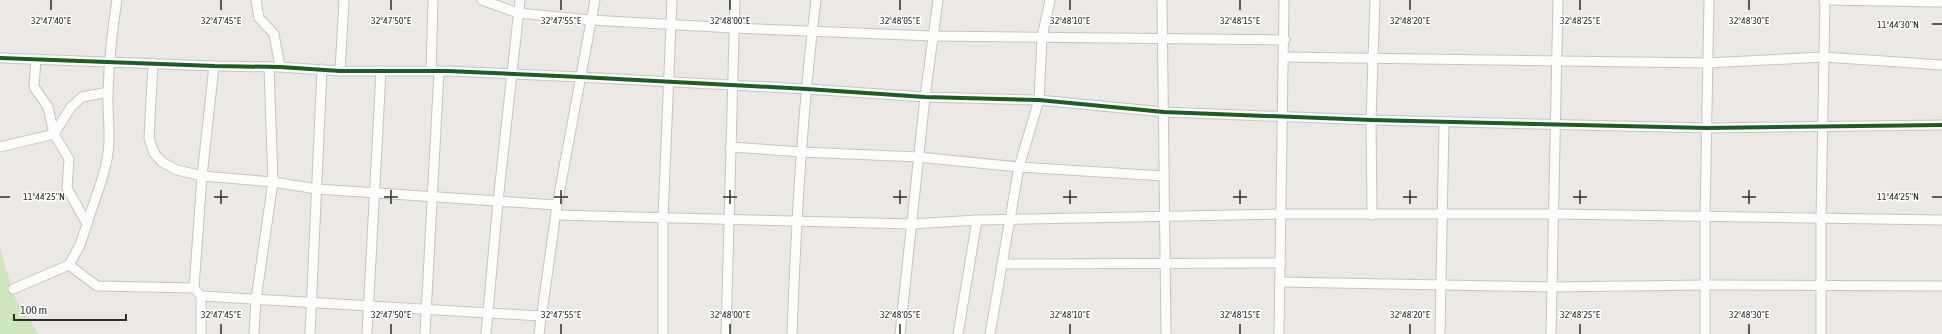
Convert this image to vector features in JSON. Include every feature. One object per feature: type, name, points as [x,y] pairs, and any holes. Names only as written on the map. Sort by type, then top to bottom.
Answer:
[{"type":"street","points":[[13,289],[69,265],[80,245],[104,175],[109,152],[108,92],[117,0]]},
{"type":"street","points":[[256,0],[260,18],[274,34],[280,67]]},
{"type":"street","points":[[340,70],[344,0]]},
{"type":"street","points":[[425,334],[433,196],[435,71],[433,0]]},
{"type":"street","points":[[482,0],[518,13],[591,20],[671,25],[933,36],[1285,40]]},
{"type":"street","points":[[486,334],[498,201],[520,0]]},
{"type":"street","points":[[539,334],[557,205],[595,0]]},
{"type":"street","points":[[664,334],[663,218],[670,81],[672,0]]},
{"type":"street","points":[[726,334],[731,85],[735,0]]},
{"type":"street","points":[[792,334],[796,221],[816,0]]},
{"type":"street","points":[[900,334],[918,157],[938,0]]},
{"type":"street","points":[[990,334],[1019,167],[1039,100],[1042,37],[1050,0]]},
{"type":"street","points":[[1162,0],[1166,334]]},
{"type":"street","points":[[1279,334],[1285,57],[1284,0]]},
{"type":"street","points":[[1372,215],[1371,120],[1375,0]]},
{"type":"street","points":[[1551,334],[1558,0]]},
{"type":"street","points":[[1705,334],[1705,216],[1709,0]]},
{"type":"street","points":[[1821,334],[1824,0],[1942,2]]},
{"type":"street","points":[[1285,57],[1708,63],[1824,57],[1942,65]]},
{"type":"street","points":[[0,58],[214,66],[322,68],[340,70],[435,71],[670,81],[925,97],[1039,100],[1164,112],[1283,117],[1556,126],[1707,128],[1942,125]]},
{"type":"street","points":[[36,59],[34,87],[48,108],[54,134],[70,159],[67,188],[87,224]]},
{"type":"street","points":[[153,63],[149,138],[154,153],[162,162],[177,170],[202,176],[273,182],[317,189],[557,205]]},
{"type":"street","points":[[200,334],[201,296],[194,288],[202,176],[214,66]]},
{"type":"street","points":[[254,334],[256,299],[273,182],[268,67]]},
{"type":"street","points":[[310,334],[322,68]]},
{"type":"street","points":[[367,334],[380,70]]},
{"type":"street","points":[[1,144],[54,134],[71,107],[82,97],[108,92]]},
{"type":"street","points":[[1440,334],[1441,215],[1444,122]]},
{"type":"street","points":[[730,147],[918,157],[1019,167],[1164,176]]},
{"type":"street","points":[[556,215],[912,224],[977,220],[1281,214],[1554,214],[1942,220]]},
{"type":"street","points":[[958,334],[977,220]]},
{"type":"street","points":[[1002,264],[1281,263]]},
{"type":"street","points":[[69,265],[97,286],[194,288]]},
{"type":"street","points":[[1280,282],[1552,287],[1705,285],[1821,287],[1942,286]]},
{"type":"street","points":[[201,296],[541,316]]},
{"type":"green space","points":[[0,248],[14,296],[39,334],[0,334]]},
{"type":"cycle path","points":[[0,58],[280,67],[340,71],[448,71],[807,89],[925,97],[1039,100],[1164,112],[1371,120],[1707,128],[1942,125]]}]
